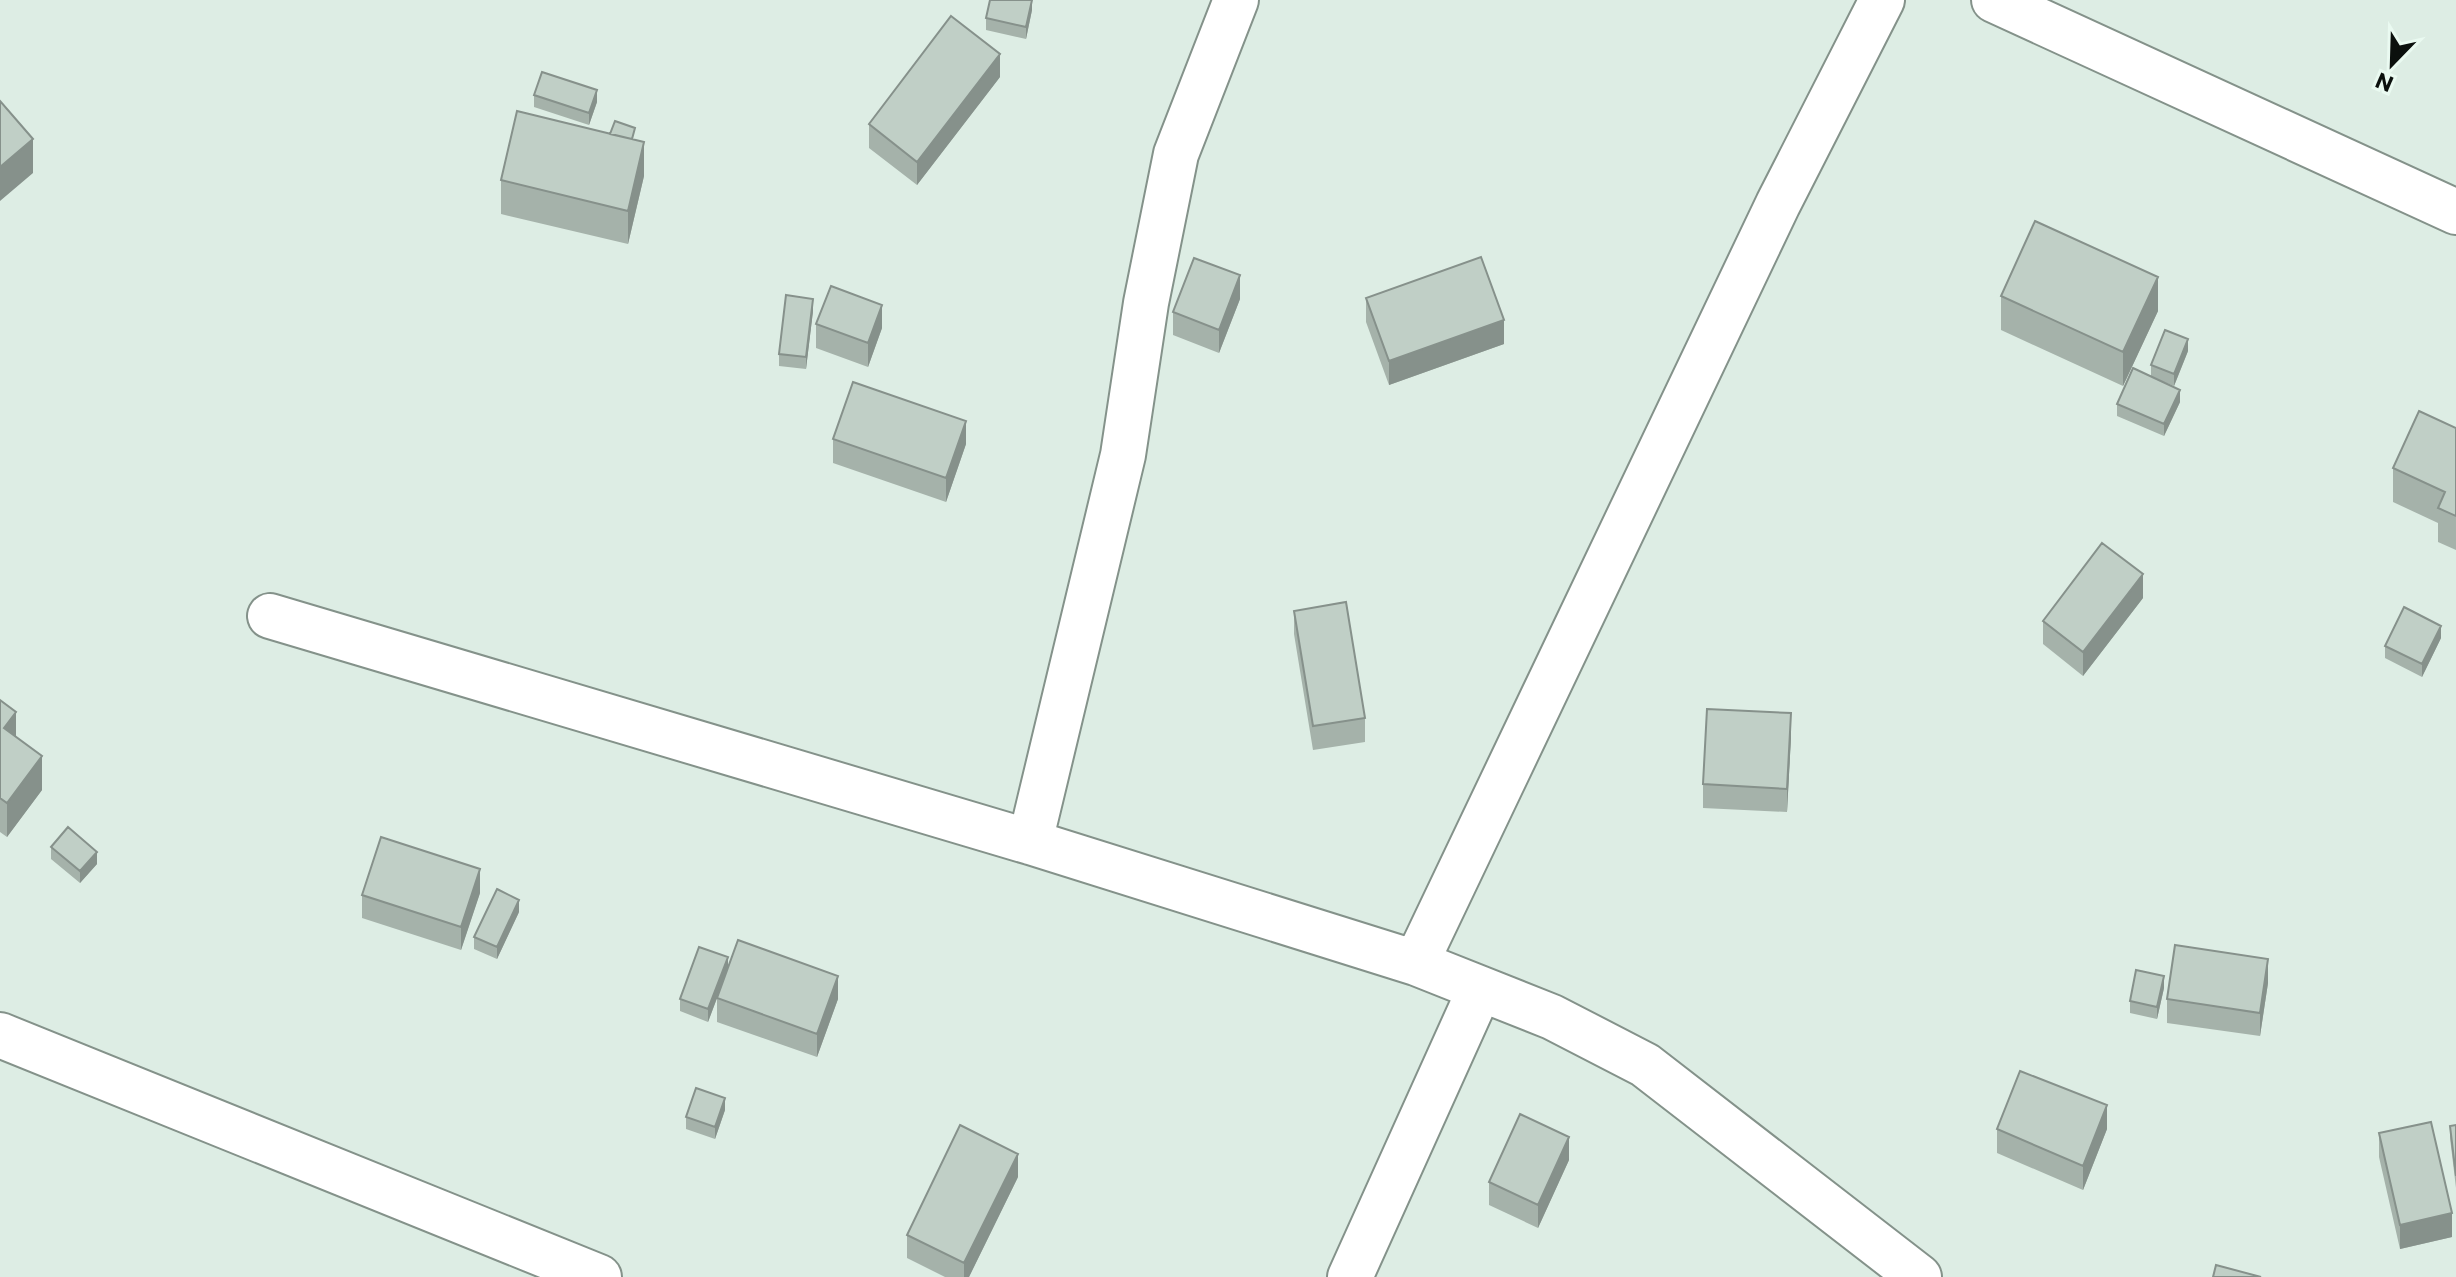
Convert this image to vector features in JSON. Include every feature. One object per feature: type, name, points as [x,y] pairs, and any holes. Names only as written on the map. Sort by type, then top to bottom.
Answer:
[{"type":"street","points":[[1030,842],[1123,455],[1146,303],[1176,154],[1236,0]]},
{"type":"street","points":[[1416,963],[1771,219],[1882,0]]},
{"type":"street","points":[[1994,0],[2456,212]]},
{"type":"street","points":[[270,616],[1030,842],[1416,963],[1591,1035],[1645,1065],[1919,1277]]},
{"type":"street","points":[[1350,1277],[1480,989]]},
{"type":"street","points":[[0,1035],[599,1277]]},
{"type":"building","points":[[990,0],[1032,0],[1026,27],[986,18]]},
{"type":"building","points":[[951,16],[1000,54],[917,162],[869,124]]},
{"type":"building","points":[[542,72],[597,90],[589,113],[534,95]]},
{"type":"building","points":[[0,101],[33,139],[0,167]]},
{"type":"building","points":[[517,111],[644,142],[628,211],[501,180]]},
{"type":"building","points":[[615,121],[635,128],[632,139],[610,134]]},
{"type":"building","points":[[2035,221],[2158,277],[2123,352],[2001,296]]},
{"type":"building","points":[[1481,257],[1504,320],[1389,361],[1366,298]]},
{"type":"building","points":[[1194,258],[1240,275],[1219,330],[1173,312]]},
{"type":"building","points":[[831,286],[882,305],[868,343],[816,324]]},
{"type":"building","points":[[786,295],[813,299],[806,357],[779,354]]},
{"type":"building","points":[[2165,330],[2188,339],[2174,374],[2151,365]]},
{"type":"building","points":[[2133,368],[2180,390],[2164,424],[2117,404]]},
{"type":"building","points":[[853,382],[966,421],[946,478],[833,439]]},
{"type":"building","points":[[2419,411],[2456,428],[2456,516],[2438,508],[2445,492],[2393,468]]},
{"type":"building","points":[[2102,543],[2143,574],[2083,652],[2043,621]]},
{"type":"building","points":[[1346,602],[1365,718],[1313,726],[1294,611]]},
{"type":"building","points":[[2404,607],[2441,626],[2422,664],[2385,646]]},
{"type":"building","points":[[0,700],[16,712],[4,728],[42,756],[7,803],[0,798]]},
{"type":"building","points":[[1707,709],[1791,713],[1787,789],[1703,784]]},
{"type":"building","points":[[68,827],[97,852],[80,871],[51,847]]},
{"type":"building","points":[[381,837],[480,869],[461,927],[362,895]]},
{"type":"building","points":[[497,889],[519,900],[497,947],[474,937]]},
{"type":"building","points":[[738,940],[838,976],[817,1034],[717,998]]},
{"type":"building","points":[[2175,945],[2268,959],[2260,1013],[2167,999]]},
{"type":"building","points":[[699,947],[728,957],[708,1009],[680,999]]},
{"type":"building","points":[[2136,970],[2164,976],[2157,1007],[2130,1001]]},
{"type":"building","points":[[2020,1071],[2107,1105],[2083,1166],[1997,1129]]},
{"type":"building","points":[[696,1088],[725,1098],[715,1127],[686,1117]]},
{"type":"building","points":[[1520,1114],[1569,1137],[1538,1205],[1489,1182]]},
{"type":"building","points":[[2431,1122],[2452,1213],[2400,1225],[2379,1133]]},
{"type":"building","points":[[960,1125],[1018,1154],[964,1263],[907,1235]]},
{"type":"building","points":[[2456,1125],[2456,1176],[2450,1126]]},
{"type":"building","points":[[2216,1265],[2261,1277],[2213,1277]]}]
